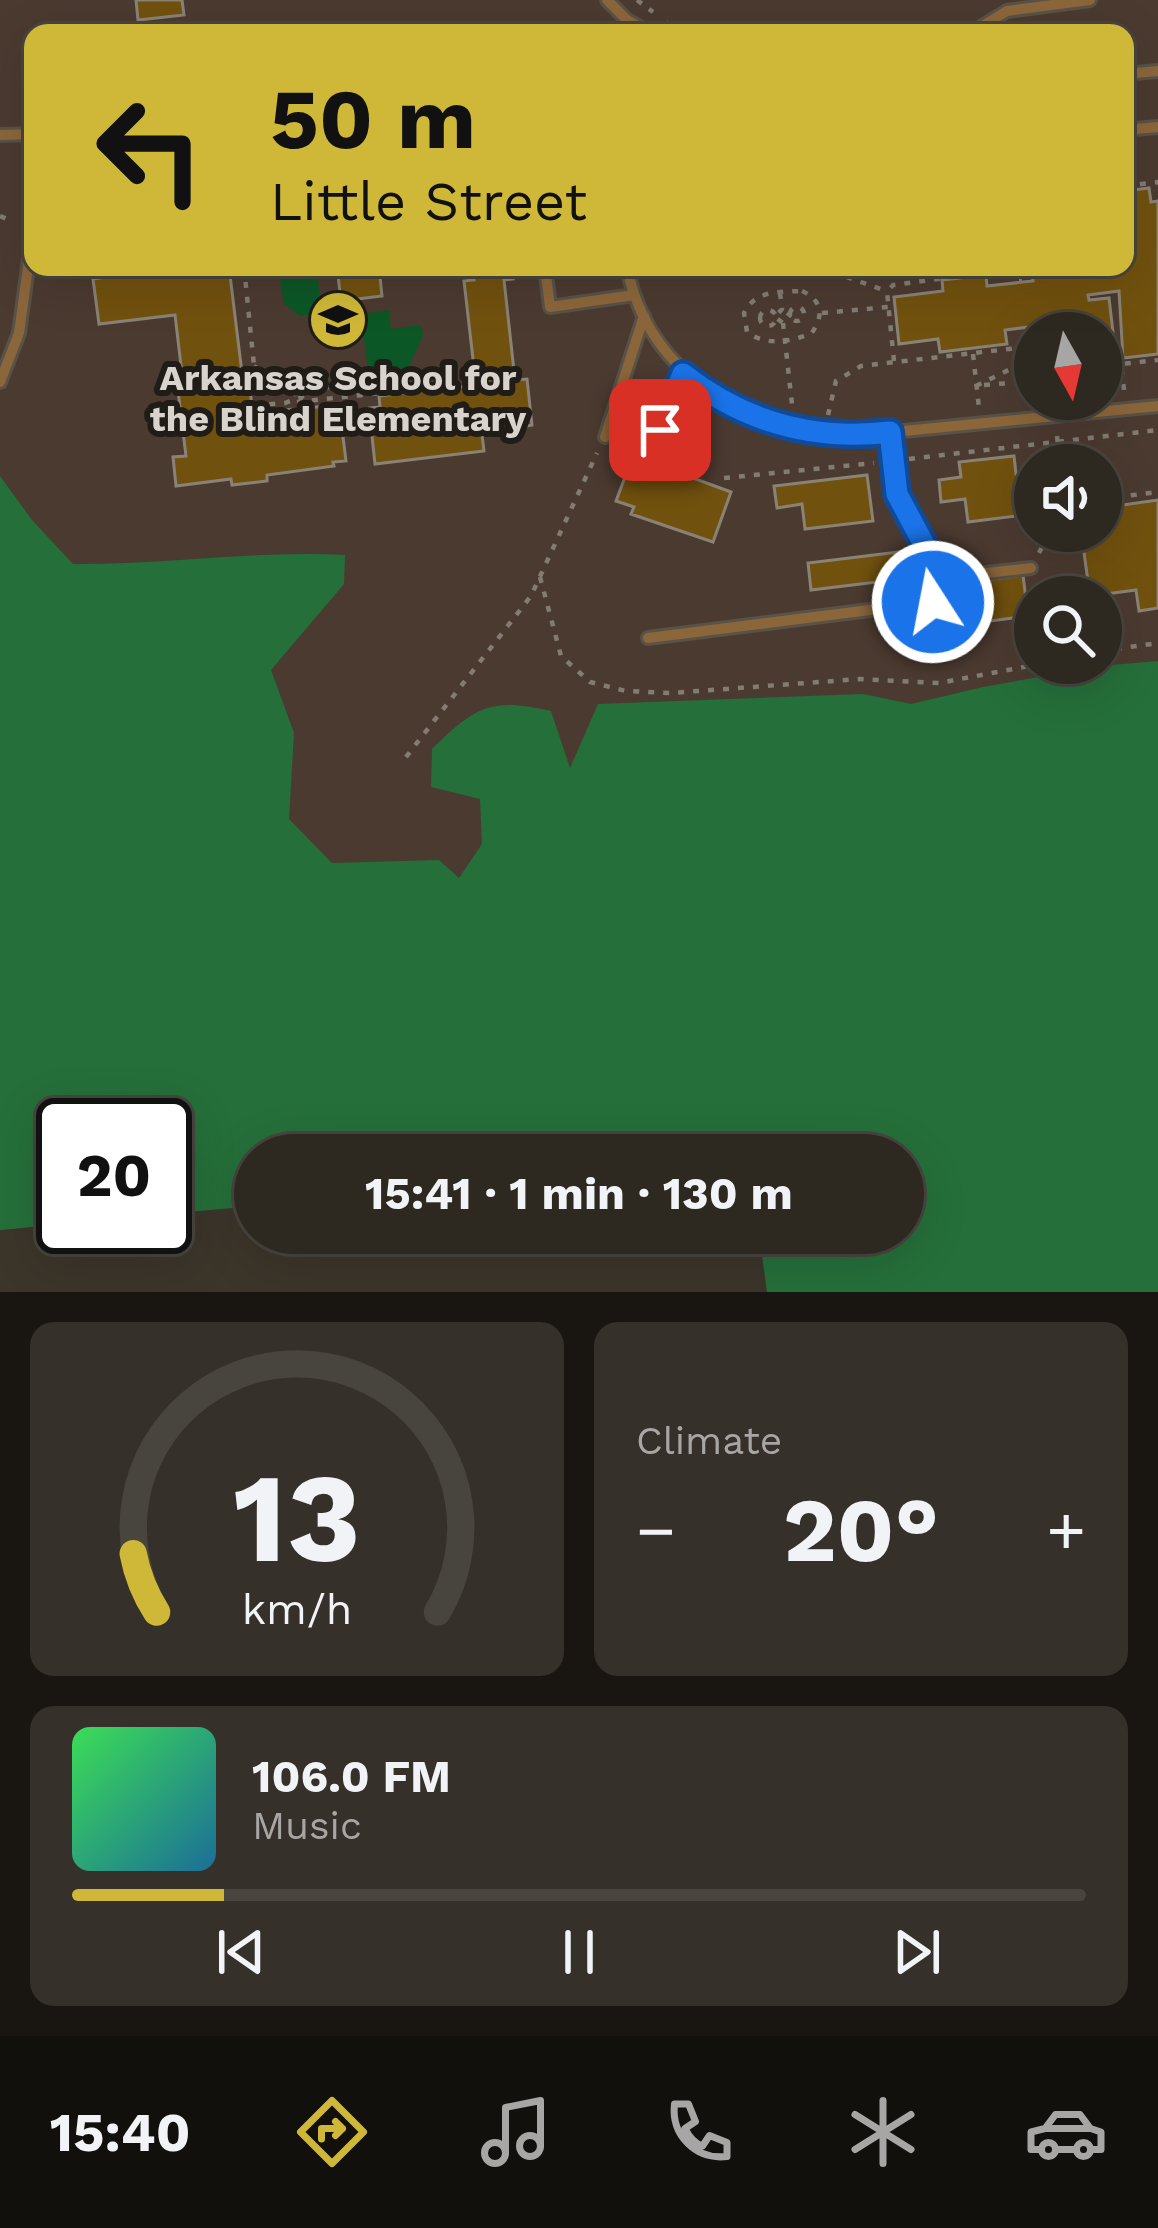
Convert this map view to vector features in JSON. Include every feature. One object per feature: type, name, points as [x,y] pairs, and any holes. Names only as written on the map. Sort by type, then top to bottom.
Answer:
[{"type":"lane","points":[[986,24],[1007,11],[1090,0]]},
{"type":"lane","points":[[0,382],[20,333],[27,276]]},
{"type":"lane","points":[[546,276],[550,307],[634,295]]},
{"type":"lane","points":[[629,276],[644,316],[683,374],[710,395],[782,425],[829,435],[890,432],[1158,406]]},
{"type":"lane","points":[[605,437],[644,316]]},
{"type":"lane","points":[[648,460],[683,374]]},
{"type":"lane","points":[[890,432],[897,494],[927,550],[933,602]]},
{"type":"lane","points":[[648,638],[933,602],[968,575],[1034,562]]},
{"type":"path","points":[[245,276],[259,405],[436,387]]},
{"type":"path","points":[[843,276],[887,292]]},
{"type":"path","points":[[894,363],[887,292],[892,285],[956,276]]},
{"type":"path","points":[[1007,276],[1022,279]]},
{"type":"path","points":[[780,292],[809,295],[821,314],[811,334],[785,340],[762,341],[747,332],[744,320],[755,298],[780,292]]},
{"type":"path","points":[[780,292],[782,309],[790,315],[783,323]]},
{"type":"path","points":[[821,314],[888,307]]},
{"type":"path","points":[[782,309],[775,317],[783,323],[792,404]]},
{"type":"path","points":[[829,425],[836,381],[861,366],[1014,349]]},
{"type":"path","points":[[973,354],[980,422]]},
{"type":"path","points":[[1124,396],[1121,364],[1158,360]]},
{"type":"path","points":[[254,366],[300,398]]},
{"type":"path","points":[[976,386],[1014,367]]},
{"type":"path","points":[[285,403],[346,380],[376,394]]},
{"type":"path","points":[[976,386],[1014,383]]},
{"type":"path","points":[[724,478],[1158,430]]},
{"type":"path","points":[[406,757],[531,596],[605,437]]},
{"type":"path","points":[[1058,439],[1058,444]]},
{"type":"path","points":[[1122,496],[1158,492]]},
{"type":"path","points":[[1034,562],[1039,552]]},
{"type":"path","points":[[540,577],[561,656],[590,682],[626,691],[671,694],[860,679],[939,683],[1014,669]]},
{"type":"path","points":[[1122,648],[1158,643]]},
{"type":"shaded area","points":[[0,0],[1158,0],[1158,1124],[924,1145],[924,1134],[234,1134],[234,1208],[192,1212],[192,1098],[36,1098],[36,1227],[0,1230]]},
{"type":"green space","points":[[279,276],[318,276],[321,313],[300,316],[284,304]]},
{"type":"green space","points":[[389,310],[391,329],[421,325],[423,335],[409,367],[401,368],[402,375],[369,379],[361,314]]},
{"type":"green space","points":[[0,476],[73,564],[345,555],[344,584],[271,670],[294,733],[289,819],[332,863],[439,860],[459,878],[482,844],[480,799],[431,787],[432,749],[460,723],[486,709],[514,705],[551,711],[570,768],[598,704],[863,694],[911,704],[1014,681],[1122,684],[1122,664],[1158,661],[1158,1292],[767,1292],[762,1254],[924,1254],[924,1134],[234,1134],[234,1208],[192,1212],[192,1098],[36,1098],[36,1227],[0,1230]]},
{"type":"building","points":[[136,0],[182,0],[184,15],[138,20]]},
{"type":"building","points":[[1149,188],[1151,202],[1158,201],[1158,354],[1123,358],[1119,291],[1088,295],[1089,300],[1109,298],[1111,312],[1014,312],[1014,329],[1005,330],[1007,344],[940,352],[938,339],[899,344],[894,297],[943,291],[942,280],[986,276],[987,286],[1033,281],[1033,276],[1134,276],[1134,190]]},
{"type":"building","points":[[230,276],[242,373],[248,372],[252,407],[261,406],[262,412],[339,405],[346,461],[267,475],[267,481],[232,485],[231,479],[176,486],[173,457],[186,456],[175,315],[99,324],[93,279]]},
{"type":"building","points":[[338,276],[380,276],[382,296],[341,301]]},
{"type":"building","points":[[474,276],[512,276],[504,280],[515,380],[527,379],[532,425],[482,435],[484,451],[375,464],[369,408],[380,407],[379,396],[476,385],[464,281],[474,280]]},
{"type":"building","points":[[633,456],[731,492],[713,542],[631,514],[634,507],[616,501]]},
{"type":"building","points":[[1014,456],[1014,516],[968,522],[965,499],[941,502],[939,480],[961,477],[959,462]]},
{"type":"building","points":[[867,475],[873,521],[805,529],[802,504],[777,508],[774,486]]},
{"type":"building","points":[[1158,500],[1158,608],[1139,611],[1136,590],[1122,592],[1122,576],[1087,576],[1084,552],[1122,552],[1122,505]]},
{"type":"building","points":[[907,551],[910,578],[811,590],[808,563]]},
{"type":"building","points":[[1014,576],[1014,618],[983,622],[978,581]]},
{"type":"place","name":"Arkansas School for the Blind Elementary","points":[[338,320]]},
{"type":"route","points":[[660,430],[683,374],[710,395],[782,425],[829,435],[890,432],[897,494],[927,550],[933,602]]}]
